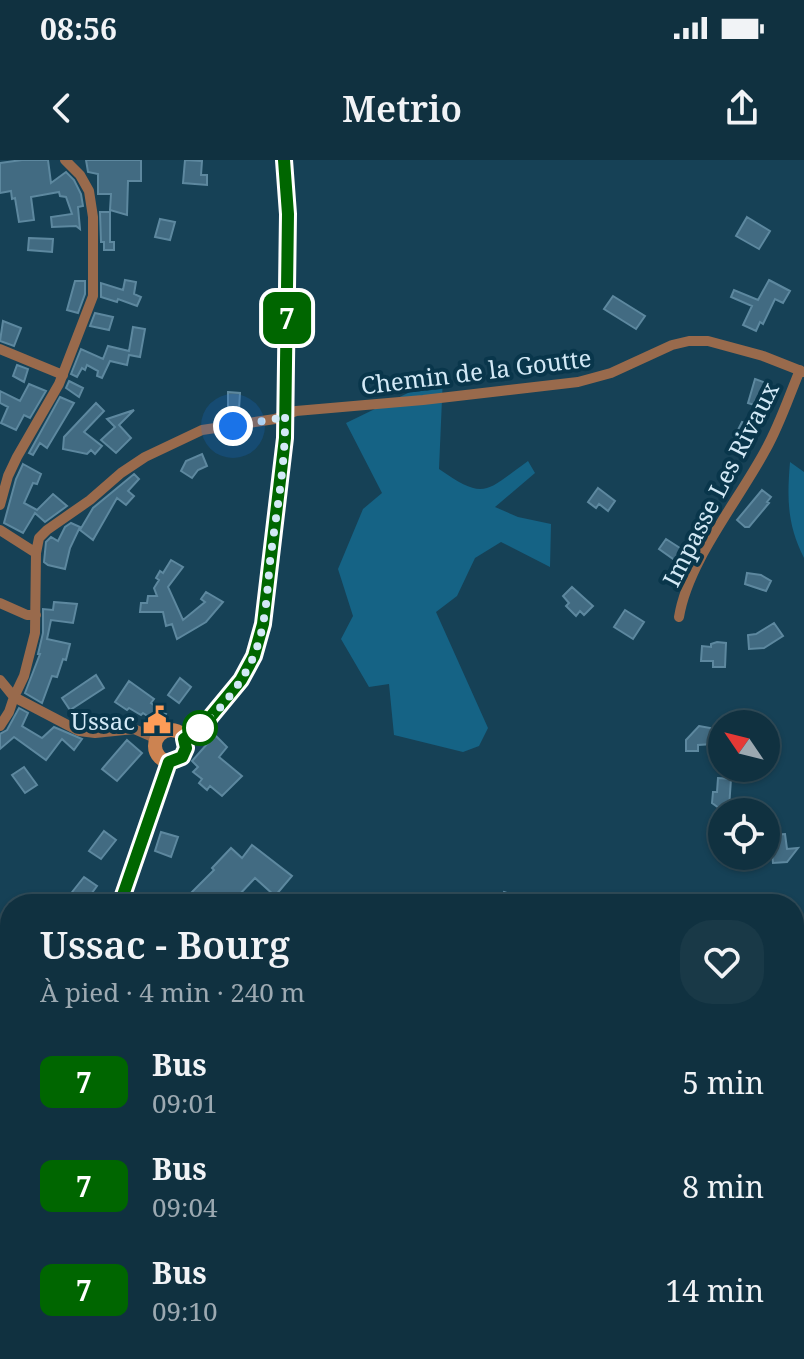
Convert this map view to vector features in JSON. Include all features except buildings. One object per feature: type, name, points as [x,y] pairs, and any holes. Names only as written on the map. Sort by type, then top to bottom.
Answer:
[{"type":"street","points":[[0,502],[17,457],[63,375],[93,296],[93,217],[89,191],[80,175],[65,160]]},
{"type":"street","points":[[184,739],[203,726],[241,680],[260,638],[267,599],[285,414],[288,214],[284,160]]},
{"type":"street","name":"Chemin de la Goutte","points":[[36,553],[39,538],[47,530],[90,500],[121,473],[145,457],[202,430],[275,419],[296,411],[578,382],[611,373],[672,345],[689,341],[708,341],[763,356],[802,371]]},
{"type":"street","points":[[0,349],[63,375]]},
{"type":"street","name":"Impasse Les Rivaux","points":[[679,617],[681,601],[706,550],[767,448],[802,371]]},
{"type":"street","points":[[0,530],[36,553],[36,615],[31,648],[9,712],[0,726]]},
{"type":"street","points":[[0,603],[27,615],[36,615]]},
{"type":"street","points":[[0,680],[14,697],[79,731],[95,733],[134,729],[157,739]]},
{"type":"street","points":[[123,894],[169,762],[182,757],[186,748],[184,739],[173,731],[163,732],[157,739],[157,754],[169,762]]},
{"type":"shaded area","points":[[443,376],[439,469],[466,486],[485,489],[528,461],[535,473],[495,507],[518,517],[551,524],[550,567],[501,542],[475,558],[457,596],[436,612],[488,728],[479,746],[463,752],[394,735],[389,684],[369,687],[341,639],[353,616],[338,569],[363,509],[382,493],[346,423]]},
{"type":"shaded area","points":[[790,462],[804,472],[804,558],[794,534],[790,511]]},
{"type":"bus line","name":"7","points":[[123,894],[169,762],[182,757],[186,748],[184,739],[203,726],[241,680],[254,656],[263,624],[285,438],[288,214],[284,160]]},
{"type":"place","name":"Ussac","points":[[157,720]]},
{"type":"route","points":[[200,728],[241,680],[260,638],[282,467],[285,414],[275,419],[233,426]]}]
